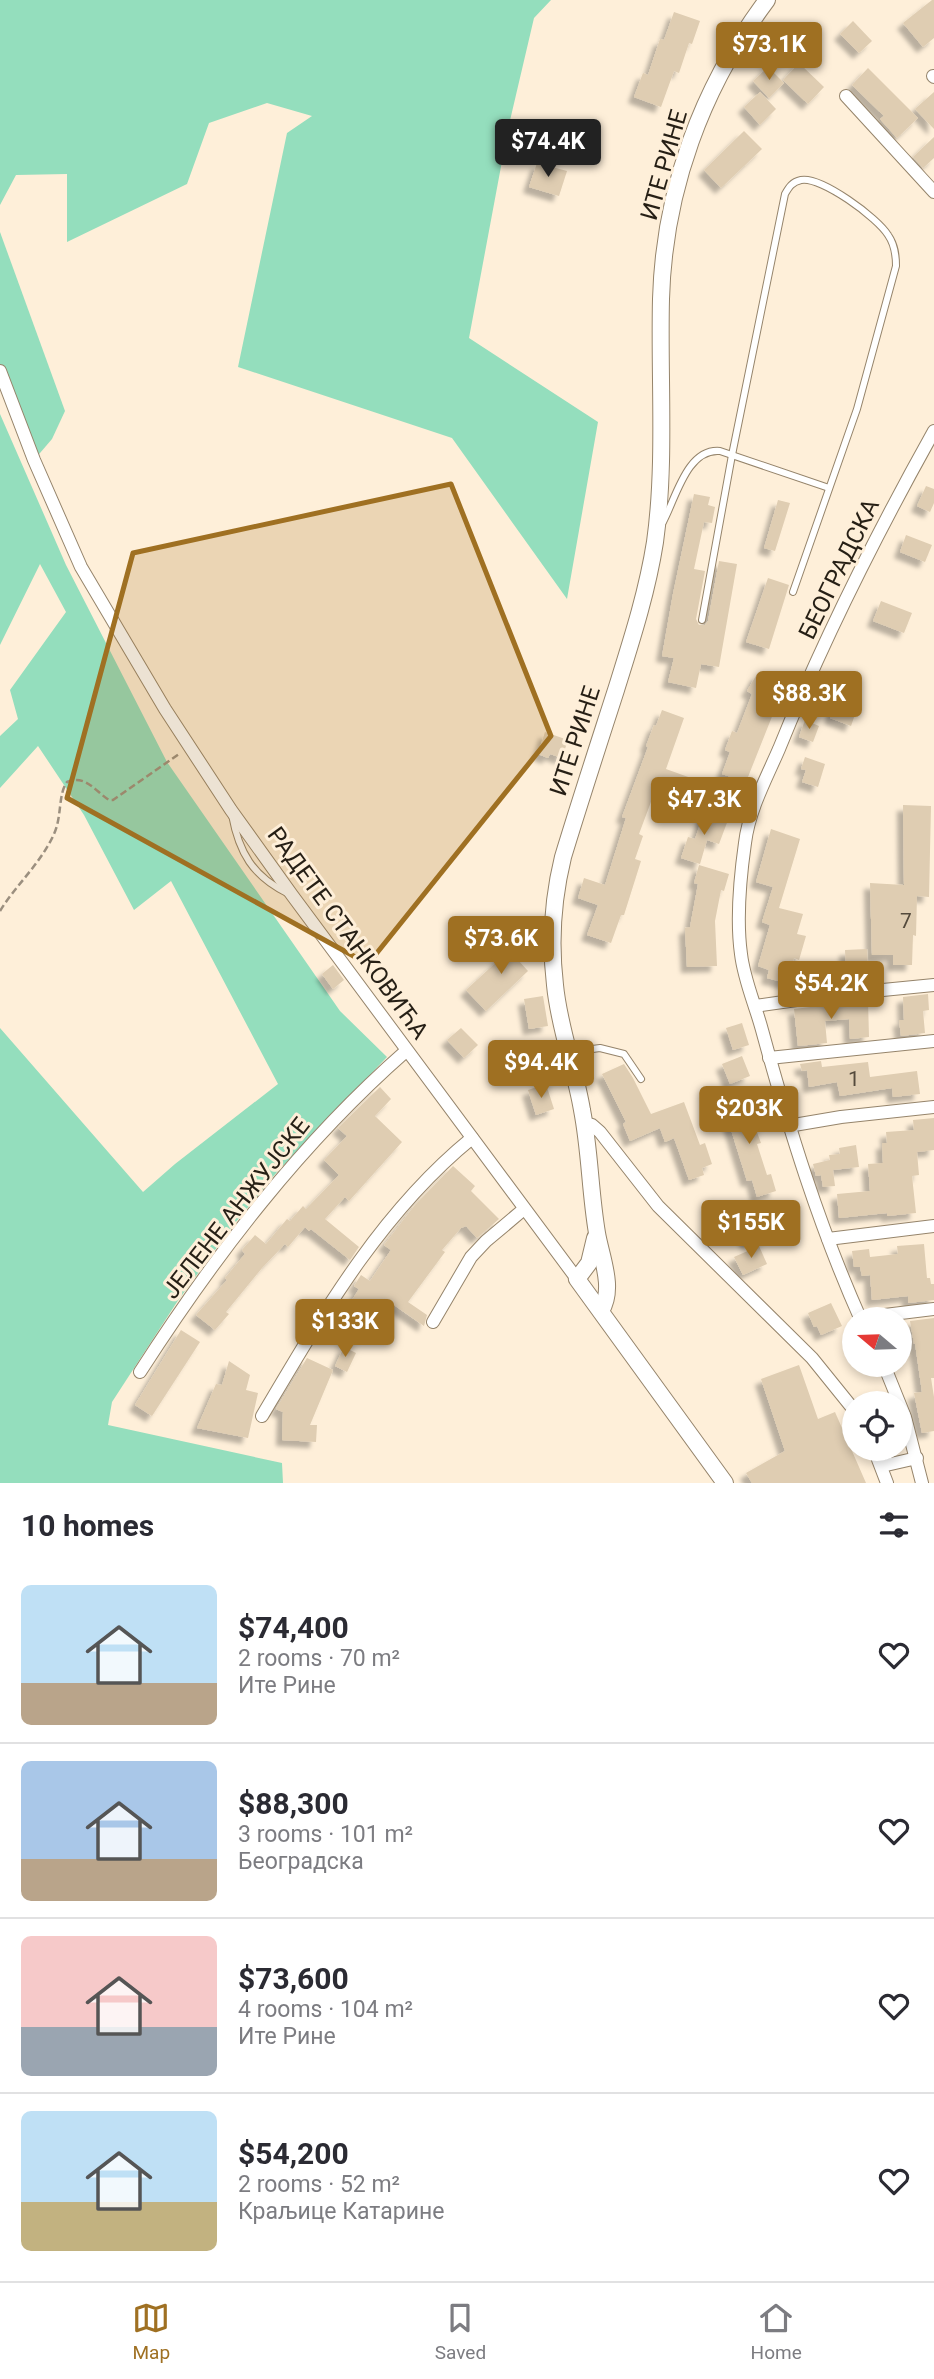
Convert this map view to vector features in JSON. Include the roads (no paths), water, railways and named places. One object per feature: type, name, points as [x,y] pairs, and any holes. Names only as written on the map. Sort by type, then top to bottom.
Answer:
[{"type":"street","name":"ИТЕ РИНЕ","points":[[601,1311],[607,1297],[607,1287],[597,1231],[584,1123],[560,1021],[553,962],[559,872],[644,595],[656,527],[662,275],[673,198],[695,128],[721,71],[767,0]]},
{"type":"street","points":[[846,96],[934,192]]},
{"type":"street","name":"РАДЕТЕ СТАНКОВИЋА","points":[[0,371],[34,460],[81,568],[136,663],[230,810],[725,1483]]},
{"type":"street","name":"БЕОГРАДСКА","points":[[856,1307],[788,1126],[744,971],[739,933],[745,841],[753,810],[789,722],[895,500],[934,431]]},
{"type":"street","points":[[755,1006],[934,985]]},
{"type":"street","points":[[769,1058],[934,1041]]},
{"type":"street","name":"ЈЕЛЕНЕ АНЖУЈСКЕ","points":[[140,1372],[225,1250],[276,1183],[338,1115],[406,1051]]},
{"type":"street","points":[[788,1126],[841,1116],[934,1107]]},
{"type":"street","points":[[584,1123],[592,1125],[600,1132],[658,1206],[803,1349],[842,1394]]},
{"type":"street","points":[[262,1416],[333,1298],[368,1249],[436,1168],[472,1138]]},
{"type":"street","points":[[433,1322],[471,1257],[524,1209]]},
{"type":"street","points":[[828,1238],[934,1226]]},
{"type":"street","points":[[577,1279],[589,1263],[597,1231]]},
{"type":"street","points":[[912,1312],[934,1309]]},
{"type":"street","points":[[889,1377],[905,1417],[922,1483]]},
{"type":"street","points":[[882,1466],[916,1458]]},
{"type":"street","points":[[880,1461],[887,1483]]},
{"type":"lane","points":[[702,620],[732,455],[785,194],[791,185],[799,180],[808,180],[844,197],[881,224],[896,252],[895,266],[870,366],[793,592]]},
{"type":"lane","points":[[656,527],[662,523],[691,465],[699,455],[709,450],[732,455],[829,488]]},
{"type":"lane","points":[[568,1052],[600,1048],[624,1054],[641,1079]]}]
